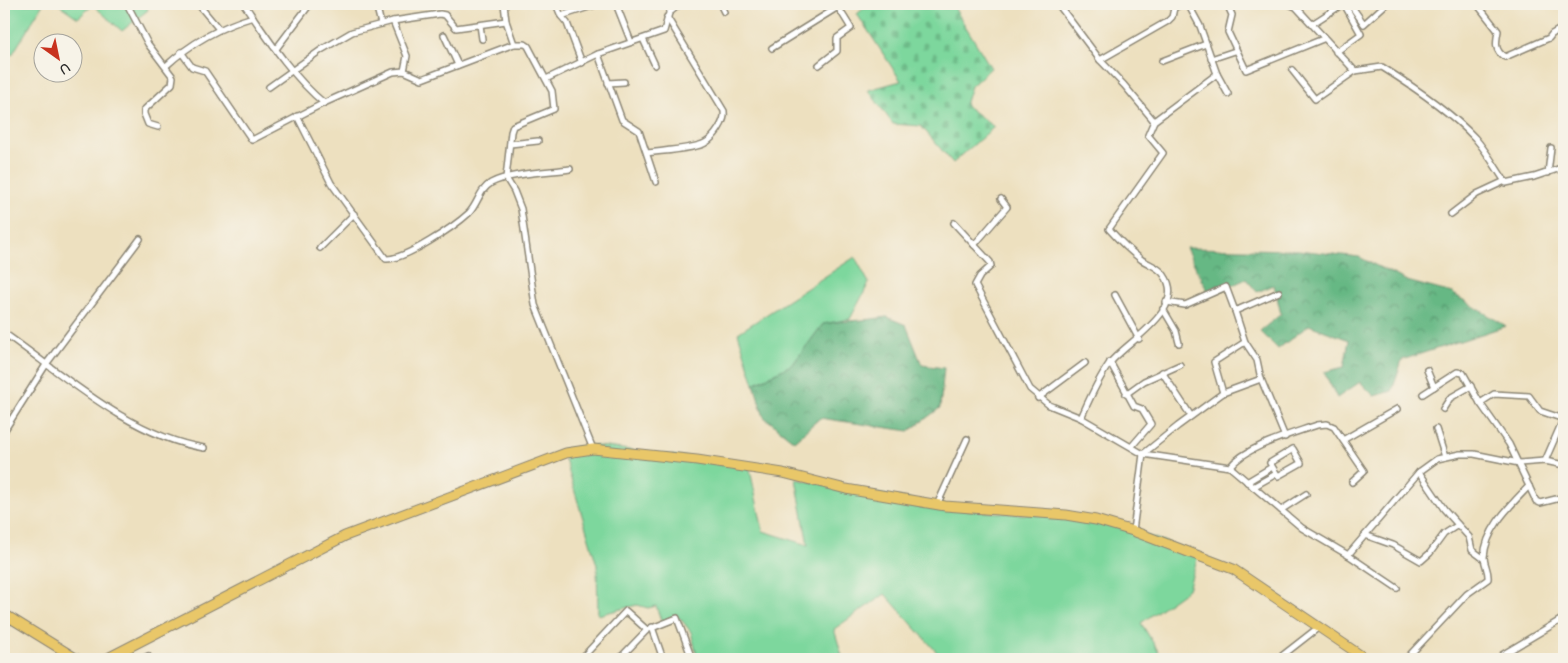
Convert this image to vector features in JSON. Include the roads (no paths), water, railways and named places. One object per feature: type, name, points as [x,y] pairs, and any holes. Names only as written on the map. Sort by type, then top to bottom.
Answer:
[{"type":"main road","points":[[106,659],[122,656],[345,536],[566,453],[594,449],[697,460],[783,473],[846,489],[937,505],[979,510],[1066,515],[1133,531],[1233,568],[1366,659]]},
{"type":"main road","points":[[7,616],[67,656],[77,659]]},
{"type":"street","points":[[127,4],[148,44],[173,77],[172,84],[147,105],[144,114],[148,124],[158,127]]},
{"type":"street","points":[[198,4],[218,28]]},
{"type":"street","points":[[244,4],[276,49],[324,102]]},
{"type":"street","points":[[276,49],[310,4]]},
{"type":"street","points":[[376,4],[381,24]]},
{"type":"street","points":[[504,4],[506,21],[514,44]]},
{"type":"street","points":[[556,4],[561,16],[567,23],[582,63]]},
{"type":"street","points":[[561,16],[598,4]]},
{"type":"street","points":[[616,4],[631,42]]},
{"type":"street","points":[[546,79],[598,54],[664,31],[667,17],[680,4]]},
{"type":"street","points":[[720,4],[724,12]]},
{"type":"street","points":[[1058,4],[1100,60],[1154,121]]},
{"type":"street","points":[[1100,60],[1168,21],[1172,17],[1173,6],[1182,4]]},
{"type":"street","points":[[1188,4],[1217,74],[1228,94]]},
{"type":"street","points":[[1227,4],[1232,15],[1228,32],[1235,51],[1244,68],[1248,70],[1323,39]]},
{"type":"street","points":[[1290,4],[1296,7],[1323,39],[1355,71]]},
{"type":"street","points":[[1296,7],[1301,4]]},
{"type":"street","points":[[1350,4],[1364,24],[1386,4]]},
{"type":"street","points":[[1476,4],[1498,31],[1496,45],[1500,54],[1505,57],[1549,38],[1564,27]]},
{"type":"street","points":[[772,48],[837,5],[851,28],[837,38],[837,51],[819,66]]},
{"type":"street","points":[[1312,24],[1342,5],[1361,34],[1336,52]]},
{"type":"street","points":[[269,87],[338,40],[381,24],[442,14],[454,28],[506,21]]},
{"type":"street","points":[[166,66],[181,52],[218,28],[253,17]]},
{"type":"street","points":[[647,153],[705,143],[716,132],[725,115],[667,17]]},
{"type":"street","points":[[393,21],[407,56],[404,71]]},
{"type":"street","points":[[480,25],[482,39]]},
{"type":"street","points":[[444,35],[458,64]]},
{"type":"street","points":[[643,39],[655,65]]},
{"type":"street","points":[[181,52],[192,67],[205,71],[252,140],[324,102],[393,72],[404,71],[422,79],[514,44],[528,46],[552,91],[554,109],[513,126],[506,178],[514,191],[521,209],[535,305],[594,449]]},
{"type":"street","points":[[1162,61],[1206,44]]},
{"type":"street","points":[[1211,59],[1235,51]]},
{"type":"street","points":[[598,54],[622,120],[638,129],[656,182]]},
{"type":"street","points":[[1292,70],[1315,99],[1355,71],[1382,67],[1435,104],[1476,139],[1505,181]]},
{"type":"street","points":[[1081,418],[1093,391],[1110,362],[1138,339],[1163,308],[1169,290],[1165,275],[1142,260],[1109,228],[1163,154],[1148,135],[1154,121],[1217,74]]},
{"type":"street","points":[[608,83],[624,82]]},
{"type":"street","points":[[297,116],[331,182],[384,257],[394,259],[454,224],[470,211],[484,188],[496,180],[570,169]]},
{"type":"street","points":[[510,144],[538,141]]},
{"type":"street","points":[[1548,173],[1551,148]]},
{"type":"street","points":[[1451,214],[1477,194],[1505,181],[1507,183],[1564,167]]},
{"type":"street","points":[[974,245],[1007,207],[1000,199]]},
{"type":"street","points":[[320,248],[354,214]]},
{"type":"street","points":[[954,223],[991,264],[975,285],[1030,389],[1038,398],[1049,405],[1081,418],[1143,454],[1230,467],[1316,538],[1348,555],[1397,588]]},
{"type":"street","points":[[4,430],[47,363],[140,239]]},
{"type":"street","points":[[1166,302],[1185,304],[1226,286],[1245,342],[1257,360],[1262,379],[1285,437]]},
{"type":"street","points":[[1235,311],[1279,292]]},
{"type":"street","points":[[1115,295],[1138,339]]},
{"type":"street","points":[[1163,308],[1176,331],[1179,343]]},
{"type":"street","points":[[4,333],[109,408],[139,426],[179,443],[204,448]]},
{"type":"street","points":[[1223,393],[1214,362],[1245,342]]},
{"type":"street","points":[[1110,362],[1126,394],[1135,407],[1142,409],[1151,424],[1132,446]]},
{"type":"street","points":[[1038,398],[1085,363]]},
{"type":"street","points":[[1126,394],[1144,381],[1180,365]]},
{"type":"street","points":[[1427,370],[1434,387]]},
{"type":"street","points":[[1162,372],[1191,416]]},
{"type":"street","points":[[1423,394],[1460,372],[1509,444],[1538,502],[1564,497]]},
{"type":"street","points":[[1133,531],[1143,454],[1223,393],[1262,379]]},
{"type":"street","points":[[1443,410],[1450,398],[1471,386]]},
{"type":"street","points":[[1480,403],[1494,394],[1529,396],[1540,411],[1561,418],[1562,422],[1545,461]]},
{"type":"street","points":[[1343,440],[1397,409]]},
{"type":"street","points":[[1230,467],[1242,456],[1285,437],[1317,425],[1327,424],[1334,427],[1364,472],[1352,482]]},
{"type":"street","points":[[1436,430],[1445,457]]},
{"type":"street","points":[[937,505],[967,439]]},
{"type":"street","points":[[1294,450],[1302,463],[1279,477],[1272,467],[1270,463],[1294,450]]},
{"type":"street","points":[[1348,555],[1419,472],[1437,459],[1474,454],[1520,463],[1545,461],[1564,465]]},
{"type":"street","points":[[1246,482],[1272,467]]},
{"type":"street","points":[[1419,472],[1469,537],[1472,550],[1484,559]]},
{"type":"street","points":[[1253,487],[1276,474]]},
{"type":"street","points":[[1406,659],[1467,594],[1488,579],[1484,559],[1486,545],[1496,524],[1529,486]]},
{"type":"street","points":[[1282,510],[1306,494]]},
{"type":"street","points":[[1365,535],[1393,545],[1421,561],[1430,553],[1439,539],[1458,525]]},
{"type":"street","points":[[581,659],[626,612],[649,629],[663,659]]},
{"type":"street","points":[[4,629],[7,616]]},
{"type":"street","points":[[619,659],[649,629],[677,618],[692,659]]},
{"type":"street","points":[[1502,655],[1564,618]]},
{"type":"street","points":[[1278,659],[1319,627]]},
{"type":"street","points":[[142,659],[148,656]]}]
